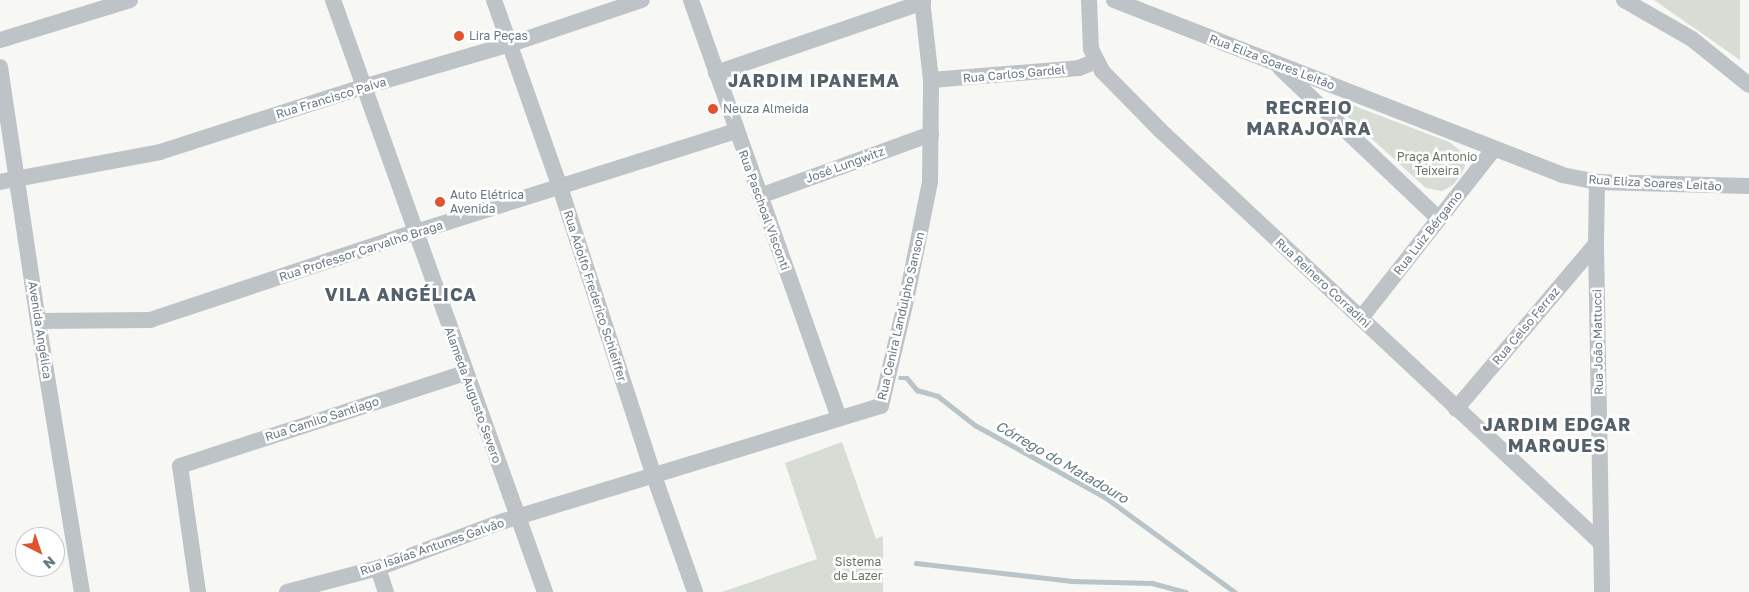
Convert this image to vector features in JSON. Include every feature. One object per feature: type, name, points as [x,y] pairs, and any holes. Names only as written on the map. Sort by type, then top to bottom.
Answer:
[{"type":"street","points":[[0,40],[130,0]]},
{"type":"street","name":"Alameda Augusto Severo","points":[[333,0],[465,374],[545,592]]},
{"type":"street","name":"Rua Adolfo Frederico Schleiffer","points":[[494,0],[560,187],[654,476],[695,592]]},
{"type":"street","name":"Rua Francisco Paiva","points":[[0,182],[160,152],[363,87],[510,44],[642,0]]},
{"type":"street","name":"Rua Paschoal Visconti","points":[[691,0],[839,419]]},
{"type":"street","name":"Rua Reinero Corradini","points":[[1089,0],[1090,41],[1096,62],[1102,71],[1160,130],[1601,543]]},
{"type":"street","name":"Rua Eliza Soares Leitão","points":[[1114,0],[1562,175],[1597,182],[1749,186]]},
{"type":"street","points":[[1624,0],[1692,39],[1749,84]]},
{"type":"street","points":[[716,73],[922,1]]},
{"type":"street","name":"Rua Cenira Landulpho Sanson","points":[[519,518],[881,406],[907,296],[930,182],[931,80],[922,1]]},
{"type":"street","name":"Rua Carlos Gardel","points":[[931,80],[1079,68],[1096,62]]},
{"type":"street","points":[[1275,63],[1439,219]]},
{"type":"street","name":"Avenida Angélica","points":[[0,67],[38,322],[82,592]]},
{"type":"street","name":"Rua Professor Carvalho Braga","points":[[38,322],[150,320],[736,131]]},
{"type":"street","name":"José Lungwitz","points":[[760,196],[931,134]]},
{"type":"street","name":"Rua Luiz Bérgamo","points":[[1361,318],[1494,149]]},
{"type":"street","name":"Rua João Mattucci","points":[[1597,182],[1596,244],[1602,592]]},
{"type":"street","name":"Rua Celso Ferraz","points":[[1456,409],[1596,244]]},
{"type":"street","name":"Rua Camilo Santiago","points":[[198,592],[180,466],[465,374]]},
{"type":"street","name":"Rua Isaías Antunes Galvão","points":[[287,592],[378,568],[504,521],[519,518]]},
{"type":"street","points":[[378,568],[386,592]]},
{"type":"green space","points":[[1654,0],[1740,0],[1740,60]]},
{"type":"green space","name":"Praça Antonio Teixeira","points":[[1344,102],[1449,142],[1462,152],[1465,166],[1461,175],[1453,185],[1442,191],[1426,188],[1338,108],[1339,104]]},
{"type":"green space","name":"Sistema de Lazer","points":[[842,442],[876,539],[883,536],[883,592],[722,592],[817,559],[785,463]]},
{"type":"waterway","name":"Córrego do Matadouro","points":[[900,378],[907,378],[917,390],[938,396],[975,425],[1105,497],[1235,592]]},
{"type":"waterway","points":[[916,563],[1072,581],[1152,583],[1186,592]]},
{"type":"place","name":"Lira Peças","points":[[459,36]]},
{"type":"place","name":"Neuza Almeida","points":[[713,109]]},
{"type":"place","name":"Auto Elétrica Avenida","points":[[440,202]]},
{"type":"district","name":"JARDIM IPANEMA","points":[[814,80]]},
{"type":"district","name":"RECREIO MARAJOARA","points":[[1309,118]]},
{"type":"district","name":"VILA ANGÉLICA","points":[[401,294]]},
{"type":"district","name":"JARDIM EDGAR MARQUES","points":[[1557,435]]}]
